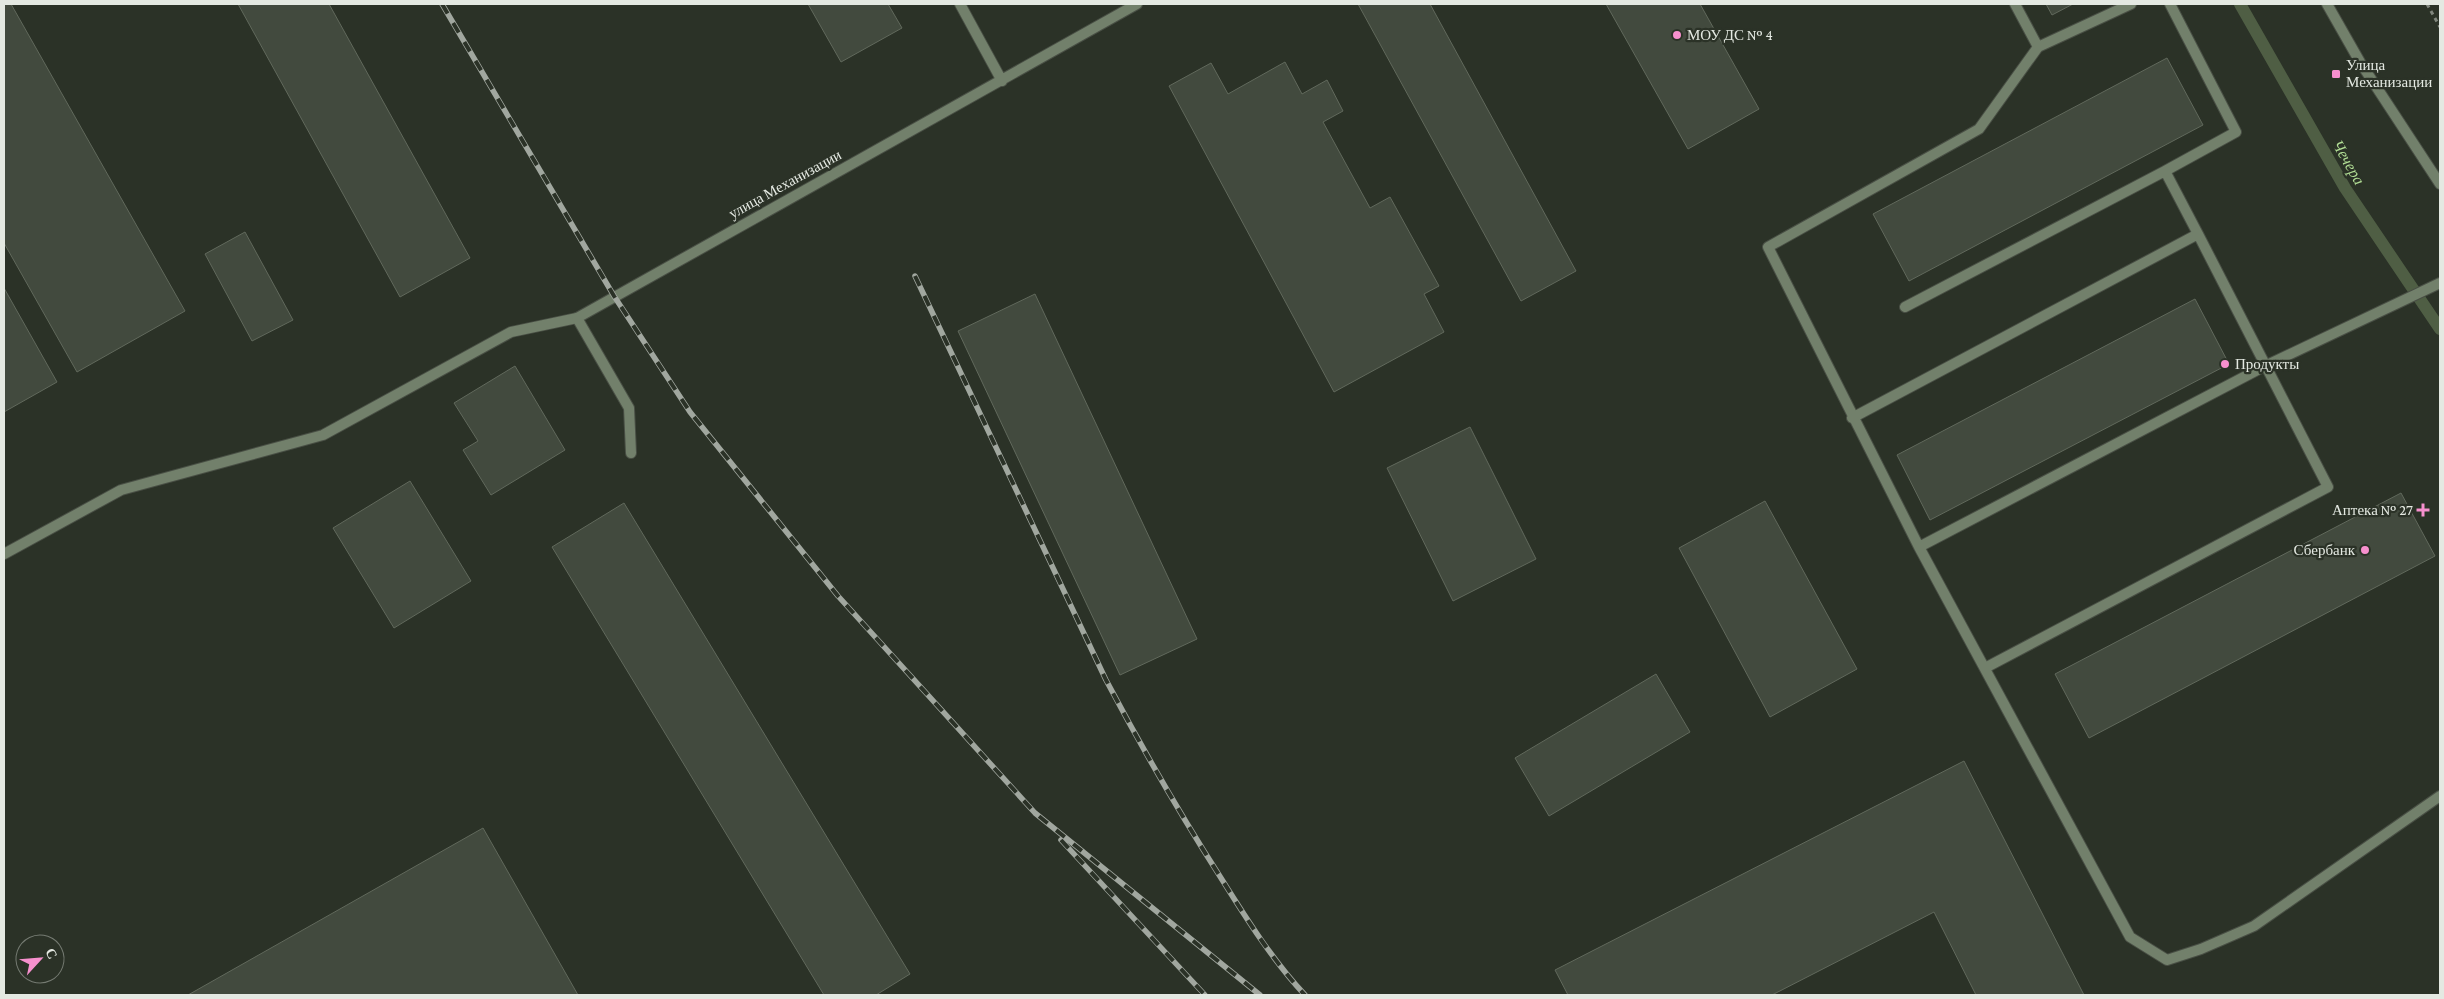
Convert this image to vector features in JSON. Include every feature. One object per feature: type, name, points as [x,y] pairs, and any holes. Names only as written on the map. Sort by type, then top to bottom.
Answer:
[{"type":"street","points":[[960,4],[1002,81]]},
{"type":"street","name":"улица Механизации","points":[[4,554],[121,490],[323,435],[511,332],[577,318],[1137,4]]},
{"type":"street","points":[[2014,4],[2038,47]]},
{"type":"street","points":[[2131,4],[2038,47],[1979,129],[1768,248],[1852,418],[1919,547],[2130,937],[2166,960],[2201,949],[2254,926],[2440,796]]},
{"type":"street","points":[[1905,307],[2236,132],[2170,4]]},
{"type":"street","points":[[2327,4],[2360,62],[2440,184]]},
{"type":"street","points":[[1985,668],[2328,487],[2165,171]]},
{"type":"street","points":[[1852,418],[2198,234]]},
{"type":"street","points":[[1919,547],[2265,366],[2440,283]]},
{"type":"street","points":[[577,318],[629,408],[631,453]]},
{"type":"path","points":[[2427,4],[2440,27]]},
{"type":"building","points":[[4,4],[11,4],[185,311],[77,372],[4,243]]},
{"type":"building","points":[[238,4],[329,4],[470,258],[400,297]]},
{"type":"building","points":[[808,4],[888,4],[902,28],[841,62]]},
{"type":"building","points":[[1358,4],[1430,4],[1576,271],[1521,301]]},
{"type":"building","points":[[1606,4],[1700,4],[1759,109],[1688,149]]},
{"type":"building","points":[[2046,4],[2073,4],[2052,15]]},
{"type":"building","points":[[2167,58],[2203,125],[1909,281],[1873,214]]},
{"type":"building","points":[[1285,62],[1302,94],[1327,80],[1343,111],[1323,122],[1370,208],[1390,197],[1439,286],[1424,294],[1444,332],[1334,392],[1169,86],[1211,63],[1228,94]]},
{"type":"building","points":[[245,232],[293,320],[252,341],[205,254]]},
{"type":"building","points":[[4,288],[57,382],[4,412]]},
{"type":"building","points":[[1035,294],[1197,639],[1120,675],[958,331]]},
{"type":"building","points":[[2195,299],[2229,364],[1930,520],[1897,455]]},
{"type":"building","points":[[515,366],[565,450],[491,495],[463,450],[478,441],[454,403]]},
{"type":"building","points":[[1470,427],[1536,559],[1453,601],[1387,468]]},
{"type":"building","points":[[410,481],[471,581],[394,628],[333,528]]},
{"type":"building","points":[[2401,493],[2435,556],[2089,738],[2055,674]]},
{"type":"building","points":[[1765,501],[1857,669],[1770,717],[1679,548]]},
{"type":"building","points":[[624,503],[910,974],[876,995],[824,995],[552,547]]},
{"type":"building","points":[[1656,674],[1690,732],[1549,816],[1515,758]]},
{"type":"building","points":[[1964,761],[2084,995],[1976,995],[1934,912],[1772,995],[1568,995],[1555,970]]},
{"type":"building","points":[[483,828],[578,995],[188,995]]},
{"type":"waterway","name":"Чечера","points":[[2240,4],[2345,188],[2440,329]]},
{"type":"railway","points":[[442,4],[614,296],[690,412],[838,596],[1035,813],[1260,995]]},
{"type":"railway","points":[[915,276],[1106,680],[1147,756],[1260,939],[1305,995]]},
{"type":"railway","points":[[1061,840],[1205,995]]},
{"type":"place","name":"МОУ ДС № 4","points":[[1677,35]]},
{"type":"place","name":"Улица Механизации","points":[[2336,74]]},
{"type":"place","name":"Продукты","points":[[2225,364]]},
{"type":"place","name":"Аптека № 27","points":[[2423,510]]},
{"type":"place","name":"Сбербанк","points":[[2365,550]]}]
